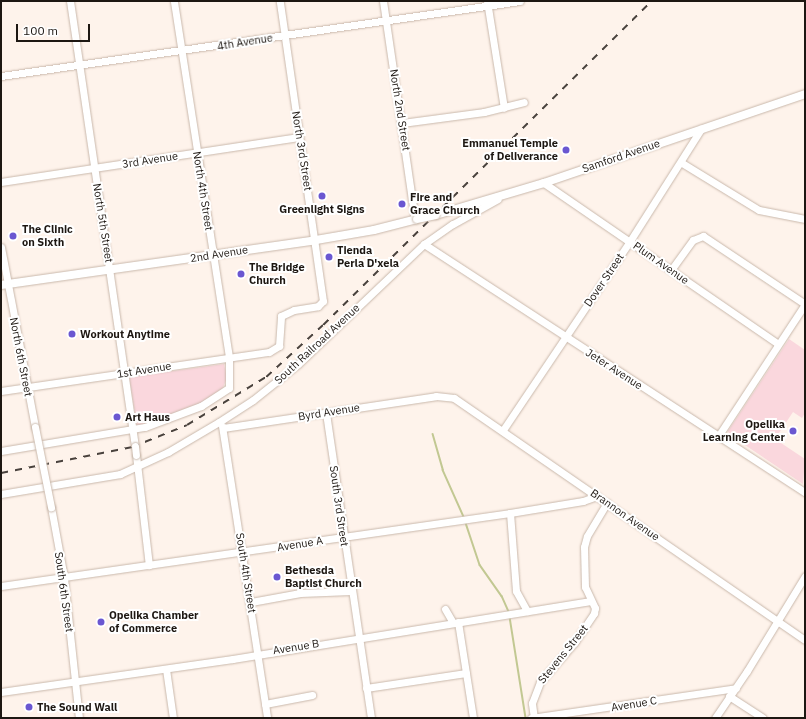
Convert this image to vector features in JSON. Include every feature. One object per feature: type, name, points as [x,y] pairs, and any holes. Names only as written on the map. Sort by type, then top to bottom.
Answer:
[{"type":"main road","name":"Samford Avenue","points":[[436,215],[503,196],[805,95]]},
{"type":"main road","name":"2nd Avenue","points":[[4,284],[110,271],[316,240],[374,230],[436,215]]},
{"type":"street","name":"North 5th Street","points":[[70,1],[125,374],[149,565]]},
{"type":"street","name":"North 4th Street","points":[[133,432],[201,406],[226,392],[231,382],[174,1]]},
{"type":"street","name":"North 3rd Street","points":[[280,1],[299,137],[316,240],[323,301],[318,306],[294,310],[281,316],[280,340]]},
{"type":"street","name":"North 2nd Street","points":[[383,1],[416,220]]},
{"type":"street","name":"4th Avenue","points":[[1,76],[285,36],[488,4],[520,1]]},
{"type":"street","points":[[488,4],[504,108]]},
{"type":"street","points":[[402,123],[504,108],[524,102]]},
{"type":"street","name":"Dover Street","points":[[503,430],[682,163],[702,129]]},
{"type":"street","name":"3rd Avenue","points":[[1,182],[299,137]]},
{"type":"street","points":[[682,163],[759,210],[805,219]]},
{"type":"street","name":"Plum Avenue","points":[[544,182],[778,344]]},
{"type":"street","name":"South Railroad Avenue","points":[[1,494],[97,479],[137,467],[221,425],[298,364],[424,244],[453,224],[503,196]]},
{"type":"street","points":[[671,270],[693,240],[703,236],[804,307],[719,435]]},
{"type":"street","name":"Jeter Avenue","points":[[424,244],[805,492]]},
{"type":"street","name":"North 6th Street","points":[[1,247],[4,284],[27,387],[42,467]]},
{"type":"street","name":"1st Avenue","points":[[1,391],[268,352],[278,346],[280,340]]},
{"type":"street","name":"Byrd Avenue","points":[[221,425],[326,413],[442,395]]},
{"type":"street","name":"Brannon Avenue","points":[[442,395],[459,400],[805,640]]},
{"type":"street","name":"South 3rd Street","points":[[326,413],[343,537],[371,718]]},
{"type":"street","name":"South 4th Street","points":[[221,425],[251,602],[256,653],[267,718]]},
{"type":"street","points":[[1,451],[133,432]]},
{"type":"street","name":"South 6th Street","points":[[42,467],[64,578],[79,718]]},
{"type":"street","name":"Avenue A","points":[[1,586],[510,513],[582,501],[597,496]]},
{"type":"street","name":"Stevens Street","points":[[533,718],[532,703],[537,687],[588,624],[595,608],[590,601],[583,571],[584,548],[587,536],[607,503]]},
{"type":"street","points":[[510,513],[519,599],[518,613]]},
{"type":"street","points":[[715,718],[736,688],[805,576]]},
{"type":"street","points":[[251,602],[300,593],[351,591]]},
{"type":"street","points":[[519,599],[527,611]]},
{"type":"street","name":"Avenue B","points":[[1,692],[166,669],[256,653],[590,601]]},
{"type":"street","points":[[444,609],[455,623],[466,673],[473,718]]},
{"type":"street","points":[[166,669],[173,718]]},
{"type":"street","points":[[366,688],[466,673]]},
{"type":"street","name":"Avenue C","points":[[533,718],[736,688]]},
{"type":"street","points":[[265,704],[312,695]]},
{"type":"street","points":[[729,696],[763,718]]},
{"type":"shaded area","points":[[789,339],[805,350],[805,413],[802,418],[793,412],[775,439],[805,459],[803,484],[730,435],[728,431]]},
{"type":"shaded area","points":[[224,364],[227,378],[222,390],[206,402],[137,426],[129,377]]},
{"type":"waterway","points":[[433,434],[443,470],[464,517]]},
{"type":"waterway","points":[[466,523],[480,565],[502,596],[509,612]]},
{"type":"waterway","points":[[510,617],[526,718]]},
{"type":"railway","points":[[1,473],[132,447],[187,425],[266,377],[323,325],[652,1]]},
{"type":"place","name":"Emmanuel Temple of Deliverance","points":[[566,150]]},
{"type":"place","name":"Greenlight Signs","points":[[322,196]]},
{"type":"place","name":"Fire and Grace Church","points":[[402,204]]},
{"type":"place","name":"The Clinic on Sixth","points":[[13,236]]},
{"type":"place","name":"Tienda Perla D'xela","points":[[329,257]]},
{"type":"place","name":"The Bridge Church","points":[[241,274]]},
{"type":"place","name":"Workout Anytime","points":[[72,334]]},
{"type":"place","name":"Art Haus","points":[[117,417]]},
{"type":"place","name":"Opelika Learning Center","points":[[793,431]]},
{"type":"place","name":"Bethesda Baptist Church","points":[[277,577]]},
{"type":"place","name":"Opelika Chamber of Commerce","points":[[101,622]]},
{"type":"place","name":"The Sound Wall","points":[[29,707]]}]
